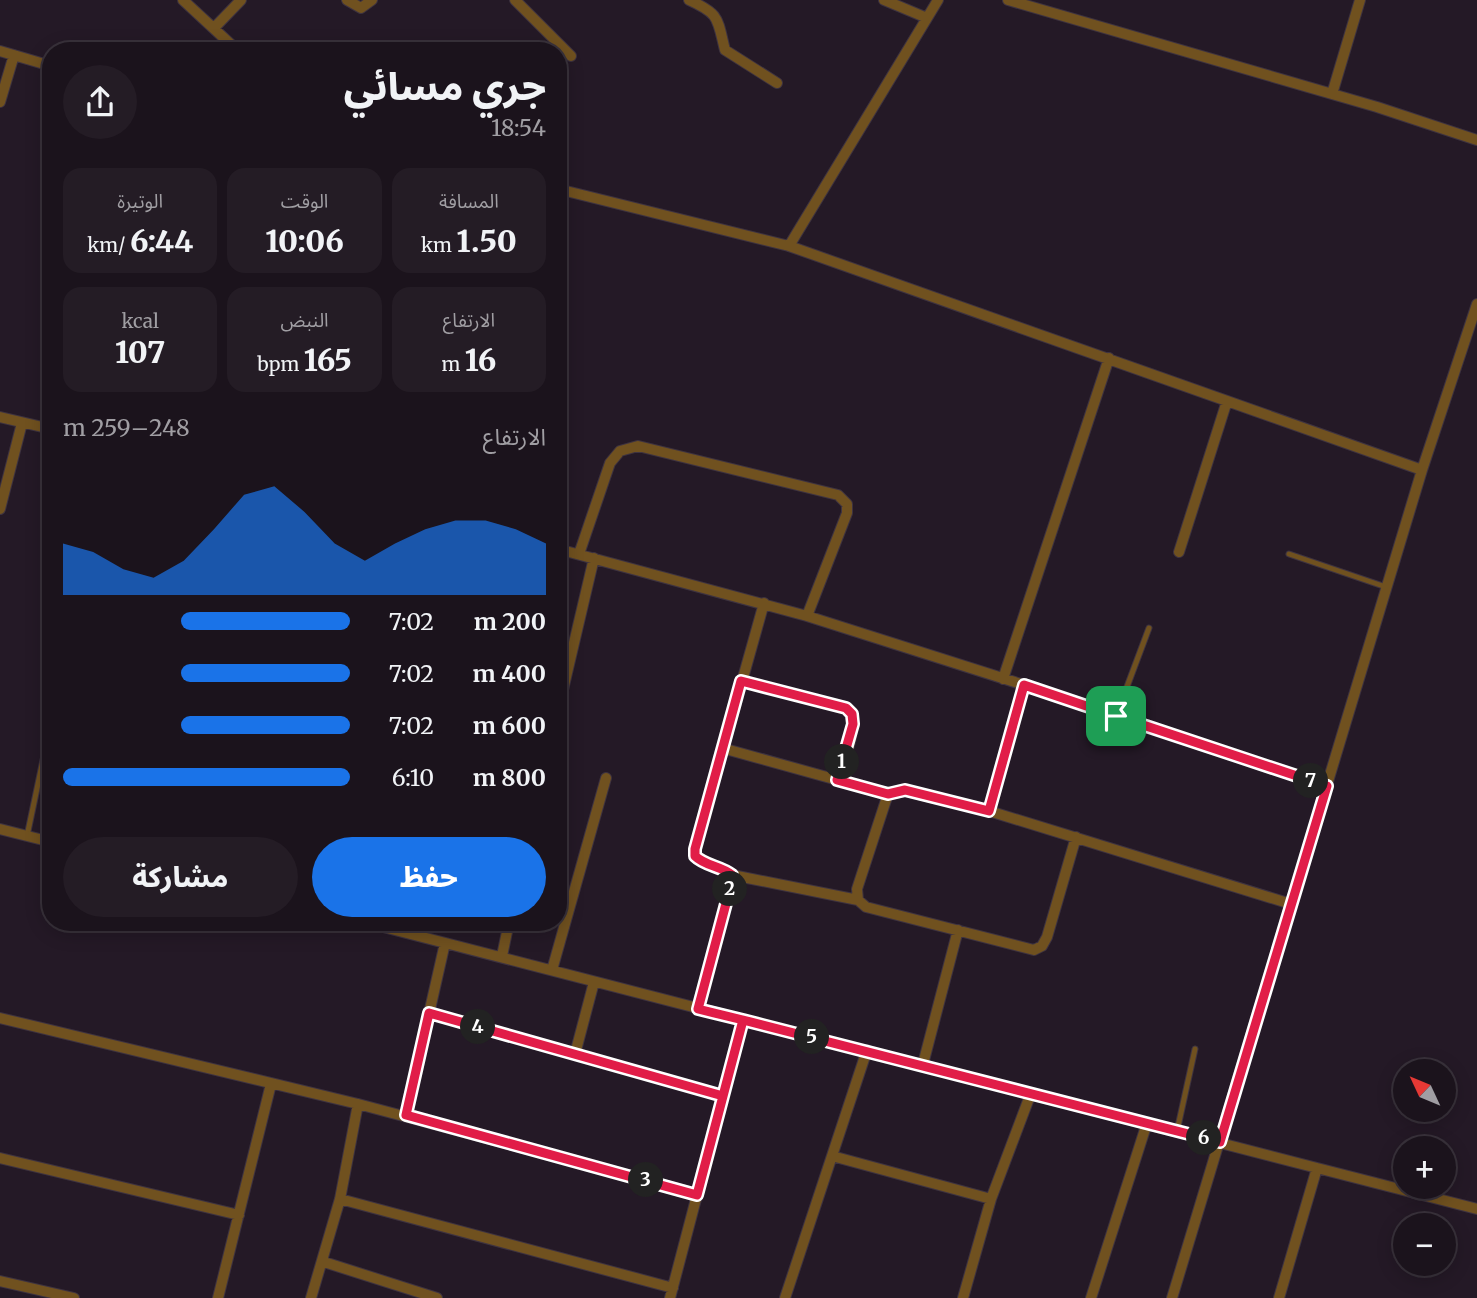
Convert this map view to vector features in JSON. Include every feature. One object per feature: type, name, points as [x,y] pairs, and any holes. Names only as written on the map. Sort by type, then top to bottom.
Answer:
[{"type":"street","points":[[183,0],[228,42]]},
{"type":"street","points":[[214,29],[241,0]]},
{"type":"street","points":[[347,0],[361,8],[372,0]]},
{"type":"street","points":[[515,0],[557,42]]},
{"type":"street","points":[[689,0],[711,10],[718,20],[725,50],[777,83]]},
{"type":"street","points":[[884,0],[927,18]]},
{"type":"street","points":[[789,246],[938,0]]},
{"type":"street","points":[[1008,0],[1332,94],[1477,140]]},
{"type":"street","points":[[1332,94],[1360,0]]},
{"type":"street","points":[[0,51],[42,63]]},
{"type":"street","points":[[567,52],[571,56]]},
{"type":"street","points":[[0,102],[14,55]]},
{"type":"street","points":[[567,191],[789,246],[1422,470]]},
{"type":"street","points":[[1172,1298],[1386,587],[1477,304]]},
{"type":"street","points":[[1003,679],[1109,358]]},
{"type":"street","points":[[1179,552],[1227,401]]},
{"type":"street","points":[[0,417],[42,427]]},
{"type":"street","points":[[0,509],[22,423]]},
{"type":"street","points":[[579,554],[610,463],[620,450],[638,446],[838,495],[844,498],[847,513],[807,616]]},
{"type":"street","points":[[567,551],[807,616],[1327,786]]},
{"type":"street","points":[[567,673],[594,558]]},
{"type":"street","points":[[764,603],[722,748],[695,856],[700,861],[732,875],[858,900],[866,906],[1034,950],[1042,946],[1076,837]]},
{"type":"street","points":[[567,651],[572,652]]},
{"type":"street","points":[[741,681],[846,708],[852,714],[853,724],[837,780]]},
{"type":"street","points":[[989,811],[1024,685]]},
{"type":"street","points":[[722,748],[888,794],[905,790],[989,811],[1291,904]]},
{"type":"street","points":[[567,917],[606,778]]},
{"type":"street","points":[[858,900],[857,888],[888,794]]},
{"type":"street","points":[[0,830],[42,840]]},
{"type":"street","points":[[698,1009],[732,875]]},
{"type":"street","points":[[923,1064],[958,930]]},
{"type":"street","points":[[399,931],[923,1064],[1477,1209]]},
{"type":"street","points":[[502,956],[507,931]]},
{"type":"street","points":[[552,970],[563,931]]},
{"type":"street","points":[[406,1115],[445,943]]},
{"type":"street","points":[[575,1054],[594,982]]},
{"type":"street","points":[[429,1013],[723,1096]]},
{"type":"street","points":[[0,1018],[406,1115],[697,1195]]},
{"type":"street","points":[[340,1199],[671,1293],[743,1020]]},
{"type":"street","points":[[785,1298],[867,1051]]},
{"type":"street","points":[[218,1298],[271,1084]]},
{"type":"street","points":[[963,1298],[991,1199],[1031,1093]]},
{"type":"street","points":[[311,1298],[324,1262],[340,1199],[358,1104]]},
{"type":"street","points":[[1091,1298],[1147,1123]]},
{"type":"street","points":[[832,1156],[991,1199]]},
{"type":"street","points":[[0,1158],[239,1215]]},
{"type":"street","points":[[1279,1298],[1317,1168]]},
{"type":"street","points":[[324,1262],[437,1298]]},
{"type":"street","points":[[0,1281],[74,1298]]},
{"type":"lane","points":[[1289,554],[1386,587]]},
{"type":"lane","points":[[1116,716],[1149,628]]},
{"type":"lane","points":[[27,836],[42,765]]},
{"type":"lane","points":[[1177,1131],[1195,1049]]},
{"type":"route","points":[[1116,716],[1024,685],[989,811],[905,790],[895,790],[888,794],[837,780],[853,724],[852,714],[846,708],[741,681],[695,849],[695,856],[700,861],[732,875],[698,1009],[743,1020],[697,1195],[406,1115],[429,1013],[723,1096],[743,1020],[1220,1142],[1327,786],[1116,716]]}]
